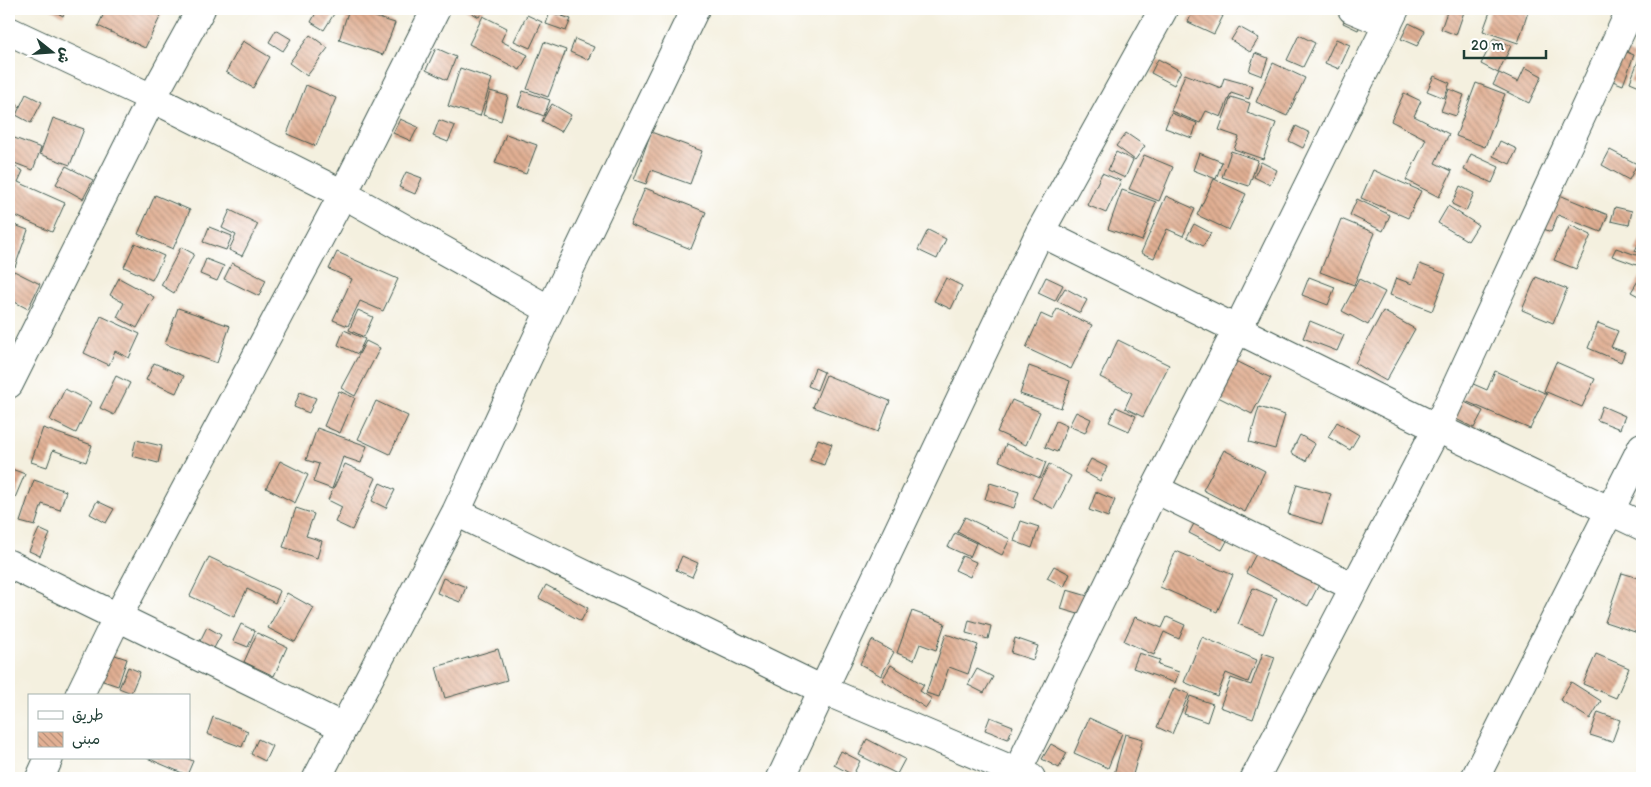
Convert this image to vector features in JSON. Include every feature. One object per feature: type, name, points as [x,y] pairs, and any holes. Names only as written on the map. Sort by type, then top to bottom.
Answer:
[{"type":"street","points":[[9,384],[152,98],[201,9]]},
{"type":"street","points":[[81,694],[117,618],[343,194],[436,9]]},
{"type":"street","points":[[317,778],[456,512],[550,310],[695,9]]},
{"type":"street","points":[[781,778],[1040,232],[1162,9]]},
{"type":"street","points":[[456,512],[823,690],[1021,776],[1155,489],[1237,330],[1391,16],[1352,9]]},
{"type":"street","points":[[1255,778],[1437,428],[1631,9]]},
{"type":"street","points":[[9,31],[152,98],[343,194],[550,310]]},
{"type":"street","points":[[1040,232],[1437,428],[1642,526]]},
{"type":"street","points":[[1475,778],[1642,447]]},
{"type":"street","points":[[1155,489],[1354,587]]},
{"type":"street","points":[[9,564],[343,727]]},
{"type":"street","points":[[40,778],[48,760]]},
{"type":"building","points":[[50,9],[66,9],[63,16]]},
{"type":"building","points":[[106,9],[164,9],[145,48],[98,26]]},
{"type":"building","points":[[318,9],[337,9],[324,30],[311,22]]},
{"type":"building","points":[[349,9],[395,23],[383,55],[339,40]]},
{"type":"building","points":[[465,9],[484,9],[479,17]]},
{"type":"building","points":[[551,9],[568,9],[564,16]]},
{"type":"building","points":[[1194,9],[1208,9],[1223,16],[1214,34],[1188,22]]},
{"type":"building","points":[[1350,9],[1369,9],[1358,30],[1343,23]]},
{"type":"building","points":[[1448,9],[1465,9],[1456,35],[1441,29]]},
{"type":"building","points":[[1491,9],[1529,9],[1518,43],[1483,31]]},
{"type":"building","points":[[550,12],[571,19],[566,31],[546,24]]},
{"type":"building","points":[[527,15],[542,22],[530,48],[514,41]]},
{"type":"building","points":[[483,16],[507,28],[501,41],[528,55],[520,70],[469,44]]},
{"type":"building","points":[[1409,23],[1425,31],[1417,46],[1401,39]]},
{"type":"building","points":[[1239,27],[1259,38],[1250,52],[1231,40]]},
{"type":"building","points":[[276,30],[291,39],[283,51],[269,42]]},
{"type":"building","points":[[310,35],[328,48],[307,76],[289,63]]},
{"type":"building","points":[[1299,35],[1315,43],[1303,67],[1287,60]]},
{"type":"building","points":[[1494,38],[1511,46],[1498,73],[1481,64]]},
{"type":"building","points":[[575,39],[594,47],[588,60],[570,52]]},
{"type":"building","points":[[1336,39],[1350,45],[1339,69],[1325,63]]},
{"type":"building","points":[[243,41],[270,57],[253,88],[226,72]]},
{"type":"building","points":[[544,42],[566,50],[548,97],[527,89]]},
{"type":"building","points":[[436,48],[456,57],[447,80],[426,70]]},
{"type":"building","points":[[1617,48],[1634,55],[1623,85],[1605,78]]},
{"type":"building","points":[[1642,51],[1642,87],[1630,82]]},
{"type":"building","points":[[1255,53],[1268,58],[1262,76],[1249,71]]},
{"type":"building","points":[[1158,59],[1181,71],[1174,85],[1151,73]]},
{"type":"building","points":[[1273,63],[1305,78],[1287,116],[1256,102]]},
{"type":"building","points":[[1525,67],[1542,76],[1529,103],[1493,85],[1499,73],[1518,82]]},
{"type":"building","points":[[460,68],[492,79],[480,116],[448,106]]},
{"type":"building","points":[[1185,74],[1221,88],[1224,78],[1253,86],[1249,99],[1231,93],[1221,117],[1206,111],[1200,123],[1171,111]]},
{"type":"building","points":[[1434,76],[1450,83],[1444,98],[1427,91]]},
{"type":"building","points":[[1476,83],[1505,94],[1485,147],[1456,136]]},
{"type":"building","points":[[306,85],[336,98],[316,146],[287,134]]},
{"type":"building","points":[[1449,89],[1464,95],[1456,116],[1441,111]]},
{"type":"building","points":[[490,91],[508,96],[501,121],[483,115]]},
{"type":"building","points":[[523,91],[550,100],[544,116],[518,106]]},
{"type":"building","points":[[1404,93],[1421,101],[1414,116],[1449,134],[1435,163],[1452,171],[1439,197],[1406,180],[1426,139],[1391,121]]},
{"type":"building","points":[[26,94],[42,102],[31,123],[16,115]]},
{"type":"building","points":[[1231,97],[1250,103],[1247,113],[1276,123],[1263,159],[1234,149],[1239,137],[1219,130]]},
{"type":"building","points":[[9,101],[18,105],[9,125]]},
{"type":"building","points":[[552,104],[571,115],[561,132],[542,121]]},
{"type":"building","points":[[1171,113],[1197,123],[1192,138],[1165,128]]},
{"type":"building","points":[[53,118],[84,129],[70,165],[40,154]]},
{"type":"building","points":[[400,119],[418,127],[411,141],[393,133]]},
{"type":"building","points":[[439,120],[455,126],[448,142],[433,136]]},
{"type":"building","points":[[1296,126],[1310,133],[1303,148],[1289,141]]},
{"type":"building","points":[[651,132],[702,151],[690,184],[651,170],[646,184],[634,180]]},
{"type":"building","points":[[1126,133],[1145,146],[1135,160],[1116,146]]},
{"type":"building","points":[[506,134],[537,145],[526,174],[495,163]]},
{"type":"building","points":[[9,136],[41,148],[33,170],[9,161]]},
{"type":"building","points":[[1500,141],[1517,149],[1510,164],[1493,156]]},
{"type":"building","points":[[1610,150],[1637,164],[1629,180],[1602,165]]},
{"type":"building","points":[[1231,151],[1258,160],[1249,186],[1222,177]]},
{"type":"building","points":[[1116,152],[1133,160],[1125,178],[1108,170]]},
{"type":"building","points":[[1199,153],[1222,162],[1216,179],[1193,170]]},
{"type":"building","points":[[1471,154],[1499,167],[1492,183],[1464,170]]},
{"type":"building","points":[[1144,155],[1173,167],[1159,201],[1129,189]]},
{"type":"building","points":[[1261,162],[1277,170],[1270,185],[1254,177]]},
{"type":"building","points":[[9,164],[23,171],[18,182],[65,203],[52,232],[9,213],[9,203],[16,186],[9,183]]},
{"type":"building","points":[[66,166],[93,180],[83,199],[56,184]]},
{"type":"building","points":[[1373,170],[1421,191],[1408,218],[1361,198]]},
{"type":"building","points":[[406,172],[422,178],[415,194],[399,187]]},
{"type":"building","points":[[1102,173],[1121,181],[1106,213],[1087,205]]},
{"type":"building","points":[[1214,179],[1246,194],[1229,230],[1197,215]]},
{"type":"building","points":[[1460,186],[1474,193],[1466,211],[1452,204]]},
{"type":"building","points":[[645,188],[706,212],[691,249],[630,225]]},
{"type":"building","points":[[1122,190],[1156,202],[1142,241],[1108,229]]},
{"type":"building","points":[[1557,194],[1608,215],[1601,232],[1558,215],[1551,232],[1534,225]]},
{"type":"building","points":[[155,195],[190,210],[173,249],[138,234]]},
{"type":"building","points":[[1166,196],[1195,209],[1183,236],[1167,229],[1154,258],[1141,253]]},
{"type":"building","points":[[1357,199],[1390,215],[1383,231],[1350,215]]},
{"type":"building","points":[[1448,206],[1478,225],[1468,241],[1438,223]]},
{"type":"building","points":[[1615,207],[1632,211],[1629,225],[1611,221]]},
{"type":"building","points":[[230,210],[258,224],[242,256],[229,250],[236,235],[222,228]]},
{"type":"building","points":[[1341,219],[1375,233],[1354,285],[1320,272]]},
{"type":"building","points":[[9,223],[28,230],[15,267],[9,264]]},
{"type":"building","points":[[1194,224],[1211,233],[1203,246],[1187,237]]},
{"type":"building","points":[[1570,225],[1591,235],[1576,269],[1554,260]]},
{"type":"building","points":[[209,227],[232,236],[226,250],[203,242]]},
{"type":"building","points":[[928,230],[946,239],[937,259],[918,250]]},
{"type":"building","points":[[1642,236],[1642,254],[1635,251]]},
{"type":"building","points":[[135,243],[164,256],[152,280],[124,267]]},
{"type":"building","points":[[181,247],[194,254],[174,293],[161,285]]},
{"type":"building","points":[[1616,248],[1642,257],[1642,267],[1612,256]]},
{"type":"building","points":[[337,252],[398,279],[383,311],[360,301],[348,326],[333,320],[352,279],[329,269]]},
{"type":"building","points":[[206,259],[224,266],[217,281],[200,274]]},
{"type":"building","points":[[232,263],[266,280],[259,296],[224,279]]},
{"type":"building","points":[[1420,264],[1446,274],[1432,311],[1390,295],[1396,278],[1412,284]]},
{"type":"building","points":[[14,271],[40,284],[28,309],[9,299],[9,281]]},
{"type":"building","points":[[1046,277],[1063,285],[1055,301],[1038,293]]},
{"type":"building","points":[[1309,277],[1335,287],[1328,305],[1302,295]]},
{"type":"building","points":[[1536,277],[1567,289],[1553,323],[1522,310]]},
{"type":"building","points":[[1642,277],[1642,298],[1631,292]]},
{"type":"building","points":[[119,278],[154,297],[137,328],[117,317],[124,303],[110,295]]},
{"type":"building","points":[[946,278],[962,286],[951,309],[934,301]]},
{"type":"building","points":[[1359,279],[1385,292],[1368,325],[1342,311]]},
{"type":"building","points":[[1065,288],[1087,300],[1080,313],[1057,301]]},
{"type":"building","points":[[178,308],[230,326],[217,363],[165,344]]},
{"type":"building","points":[[1057,309],[1092,325],[1071,369],[1026,348],[1041,314],[1052,319]]},
{"type":"building","points":[[358,310],[373,317],[364,337],[349,330]]},
{"type":"building","points":[[1383,311],[1415,329],[1386,381],[1355,363]]},
{"type":"building","points":[[101,316],[140,334],[129,358],[115,351],[109,365],[84,353]]},
{"type":"building","points":[[1310,321],[1344,335],[1337,351],[1303,338]]},
{"type":"building","points":[[1598,323],[1618,331],[1611,347],[1625,352],[1621,362],[1588,348]]},
{"type":"building","points":[[344,330],[365,339],[358,354],[338,345]]},
{"type":"building","points":[[1118,340],[1169,365],[1143,417],[1125,408],[1132,393],[1100,377]]},
{"type":"building","points":[[366,341],[380,348],[355,396],[341,388]]},
{"type":"building","points":[[1230,358],[1271,378],[1252,414],[1212,394]]},
{"type":"building","points":[[1556,362],[1595,379],[1582,407],[1544,391]]},
{"type":"building","points":[[154,363],[184,376],[176,393],[146,380]]},
{"type":"building","points":[[1029,366],[1070,381],[1061,408],[1020,394]]},
{"type":"building","points":[[815,368],[824,372],[817,390],[808,386]]},
{"type":"building","points":[[1495,371],[1547,394],[1530,429],[1463,400],[1471,383],[1487,390]]},
{"type":"building","points":[[826,375],[890,401],[878,432],[813,407]]},
{"type":"building","points":[[116,376],[130,383],[114,415],[100,408]]},
{"type":"building","points":[[65,389],[91,402],[76,433],[50,420]]},
{"type":"building","points":[[339,391],[355,398],[340,433],[324,426]]},
{"type":"building","points":[[300,392],[316,398],[309,413],[294,407]]},
{"type":"building","points":[[1448,394],[1483,411],[1474,428],[1440,411]]},
{"type":"building","points":[[1012,400],[1040,412],[1026,445],[997,432]]},
{"type":"building","points":[[376,401],[408,416],[390,454],[358,439]]},
{"type":"building","points":[[1602,406],[1625,416],[1620,429],[1597,420]]},
{"type":"building","points":[[1116,407],[1136,416],[1129,431],[1109,422]]},
{"type":"building","points":[[1259,407],[1285,415],[1275,449],[1249,442]]},
{"type":"building","points":[[1076,412],[1091,419],[1085,433],[1069,426]]},
{"type":"building","points":[[1056,421],[1067,426],[1057,452],[1045,447]]},
{"type":"building","points":[[1337,422],[1359,435],[1350,450],[1328,437]]},
{"type":"building","points":[[43,428],[92,445],[86,462],[53,450],[47,467],[31,462]]},
{"type":"building","points":[[317,428],[367,446],[361,463],[343,457],[332,489],[313,482],[319,464],[306,460]]},
{"type":"building","points":[[1300,435],[1315,444],[1306,461],[1291,453]]},
{"type":"building","points":[[818,439],[832,444],[824,465],[810,460]]},
{"type":"building","points":[[136,440],[162,446],[158,463],[132,456]]},
{"type":"building","points":[[1006,444],[1046,462],[1040,478],[999,461]]},
{"type":"building","points":[[1224,450],[1265,471],[1245,512],[1203,490]]},
{"type":"building","points":[[1091,459],[1107,467],[1100,481],[1084,472]]},
{"type":"building","points":[[280,461],[308,475],[295,503],[266,488]]},
{"type":"building","points":[[345,464],[376,478],[352,530],[335,522],[342,507],[328,500]]},
{"type":"building","points":[[1049,464],[1071,476],[1054,509],[1032,498]]},
{"type":"building","points":[[9,468],[25,474],[9,512]]},
{"type":"building","points":[[34,480],[66,491],[60,510],[42,504],[35,526],[20,522]]},
{"type":"building","points":[[380,483],[395,490],[386,508],[372,501]]},
{"type":"building","points":[[990,483],[1019,492],[1014,508],[985,499]]},
{"type":"building","points":[[1297,484],[1331,494],[1322,524],[1288,514]]},
{"type":"building","points":[[1096,492],[1115,500],[1108,517],[1089,510]]},
{"type":"building","points":[[97,501],[114,509],[106,523],[90,514]]},
{"type":"building","points":[[1206,501],[1239,519],[1222,550],[1189,533]]},
{"type":"building","points":[[296,508],[314,514],[306,536],[322,541],[317,558],[283,547]]},
{"type":"building","points":[[965,517],[1010,539],[1002,555],[957,532]]},
{"type":"building","points":[[1021,521],[1039,527],[1032,548],[1014,541]]},
{"type":"building","points":[[39,529],[50,534],[40,556],[29,551]]},
{"type":"building","points":[[1269,529],[1331,561],[1308,606],[1246,573]]},
{"type":"building","points":[[955,533],[976,543],[970,557],[948,547]]},
{"type":"building","points":[[1176,551],[1233,575],[1217,612],[1160,587]]},
{"type":"building","points":[[682,556],[698,563],[692,577],[676,570]]},
{"type":"building","points":[[962,556],[976,562],[970,577],[955,570]]},
{"type":"building","points":[[209,557],[280,591],[275,603],[247,589],[234,617],[190,596]]},
{"type":"building","points":[[1054,566],[1070,574],[1064,587],[1047,578]]},
{"type":"building","points":[[1622,573],[1642,579],[1642,619],[1638,633],[1605,622]]},
{"type":"building","points":[[443,578],[466,587],[460,602],[437,593]]},
{"type":"building","points":[[546,585],[588,608],[581,621],[539,598]]},
{"type":"building","points":[[1253,588],[1277,598],[1263,634],[1238,624]]},
{"type":"building","points":[[1067,590],[1091,597],[1085,616],[1061,609]]},
{"type":"building","points":[[287,593],[314,608],[295,642],[268,628]]},
{"type":"building","points":[[912,611],[945,623],[936,650],[920,644],[914,660],[897,653]]},
{"type":"building","points":[[1135,617],[1162,628],[1167,617],[1185,625],[1179,639],[1164,632],[1154,655],[1124,641]]},
{"type":"building","points":[[969,620],[991,626],[988,639],[966,633]]},
{"type":"building","points":[[241,624],[255,631],[248,647],[233,641]]},
{"type":"building","points":[[207,627],[221,635],[213,650],[199,643]]},
{"type":"building","points":[[257,633],[287,647],[274,676],[244,662]]},
{"type":"building","points":[[946,634],[978,645],[968,674],[949,667],[939,697],[926,693]]},
{"type":"building","points":[[1202,637],[1257,660],[1248,682],[1226,673],[1217,696],[1184,682]]},
{"type":"building","points":[[1015,638],[1038,646],[1033,660],[1011,653]]},
{"type":"building","points":[[872,640],[894,652],[881,676],[860,664]]},
{"type":"building","points":[[498,649],[507,680],[445,698],[436,667]]},
{"type":"building","points":[[109,653],[127,659],[118,686],[100,680]]},
{"type":"building","points":[[1139,653],[1160,660],[1158,665],[1179,672],[1175,683],[1133,668]]},
{"type":"building","points":[[1263,653],[1275,657],[1253,719],[1220,707],[1231,678],[1251,685]]},
{"type":"building","points":[[1596,654],[1629,668],[1616,698],[1583,684]]},
{"type":"building","points":[[891,665],[924,685],[920,691],[932,699],[926,708],[882,680]]},
{"type":"building","points":[[128,667],[140,672],[131,693],[119,688]]},
{"type":"building","points":[[977,669],[993,677],[984,693],[968,685]]},
{"type":"building","points":[[1571,682],[1601,701],[1590,719],[1560,700]]},
{"type":"building","points":[[1174,688],[1189,694],[1172,734],[1157,727]]},
{"type":"building","points":[[1190,696],[1213,704],[1207,722],[1184,714]]},
{"type":"building","points":[[1598,712],[1620,720],[1612,742],[1590,735]]},
{"type":"building","points":[[213,717],[248,731],[242,747],[207,734]]},
{"type":"building","points":[[990,717],[1013,726],[1008,739],[985,730]]},
{"type":"building","points":[[1089,718],[1122,733],[1108,768],[1074,753]]},
{"type":"building","points":[[1125,734],[1143,739],[1132,778],[1113,778]]},
{"type":"building","points":[[258,739],[272,746],[265,761],[251,754]]},
{"type":"building","points":[[867,739],[905,759],[897,774],[859,755]]},
{"type":"building","points":[[1051,744],[1067,753],[1059,768],[1042,759]]},
{"type":"building","points":[[841,751],[860,761],[853,775],[834,765]]},
{"type":"building","points":[[152,760],[190,760],[193,761],[187,775]]}]
